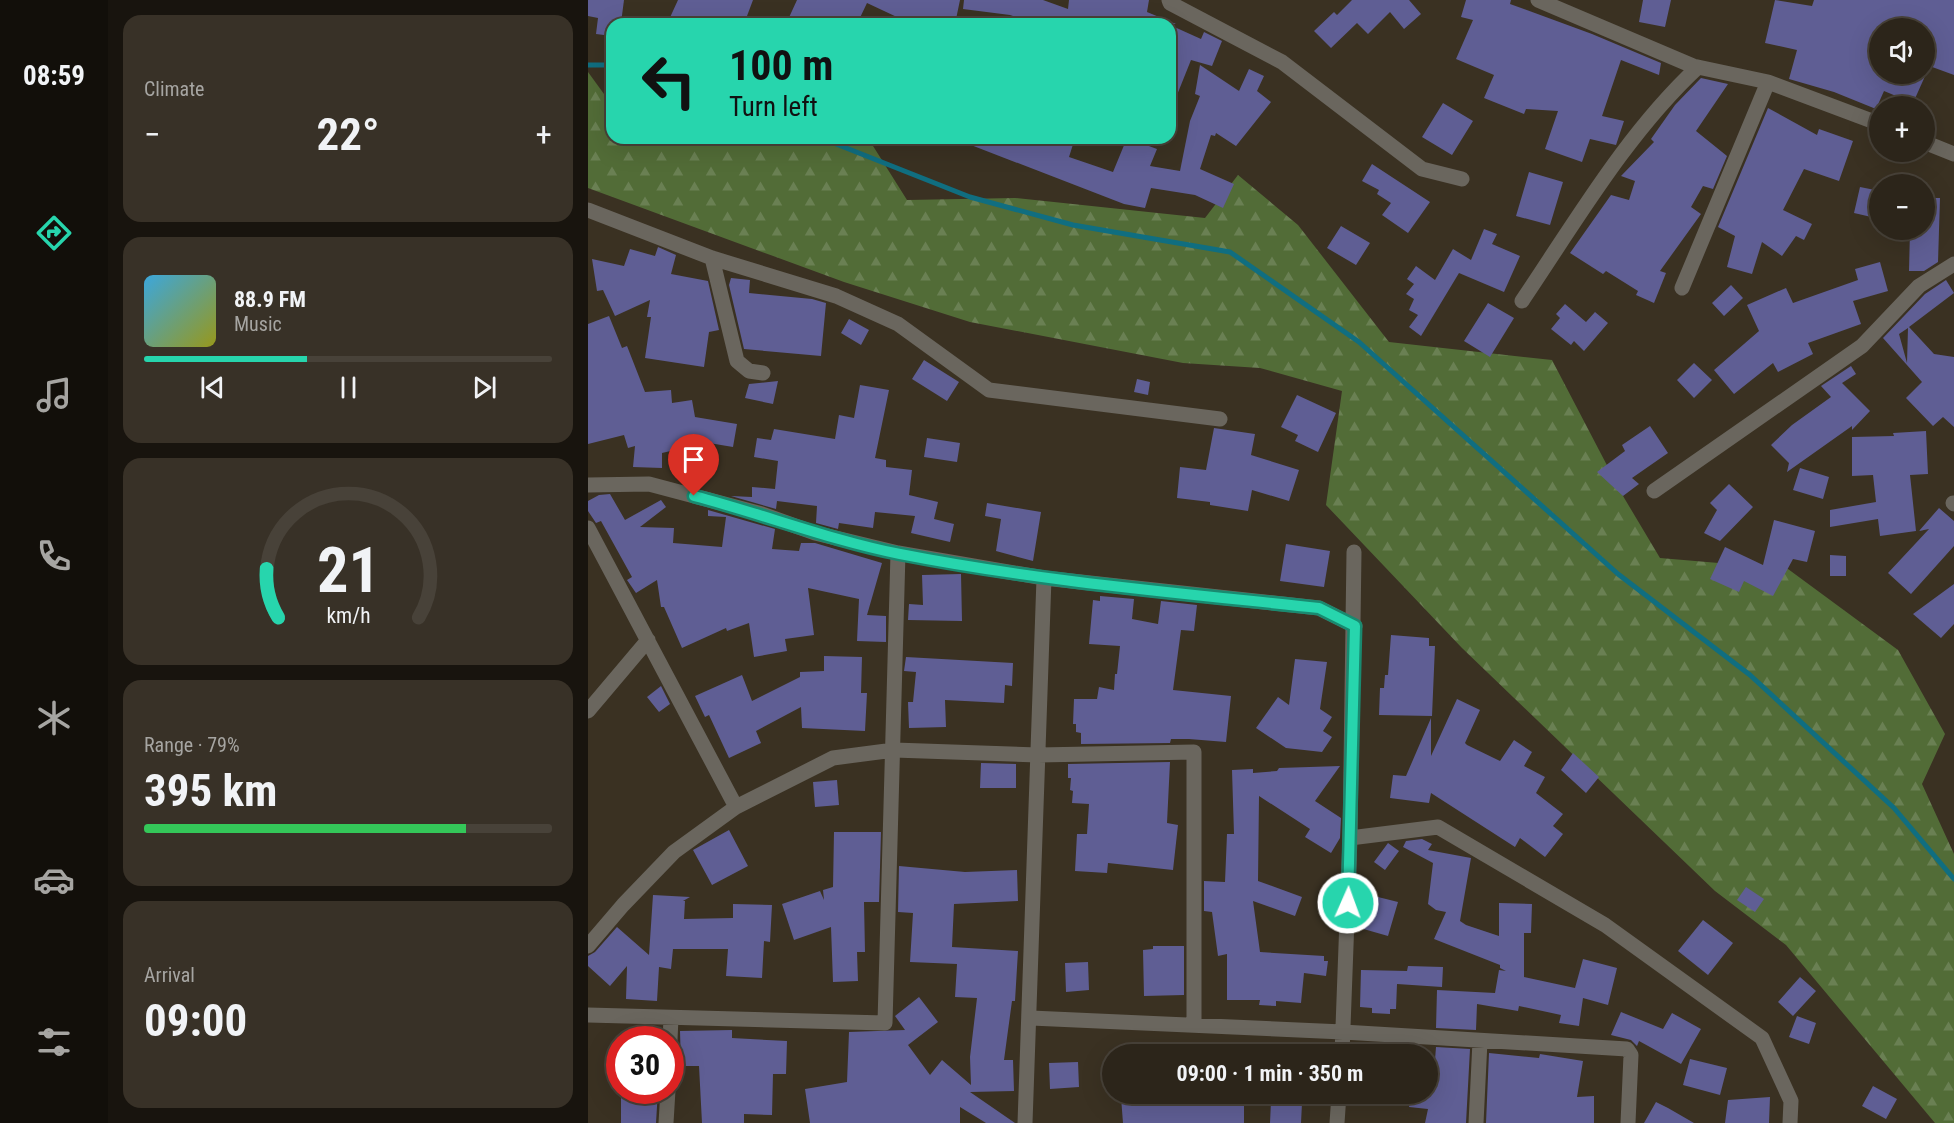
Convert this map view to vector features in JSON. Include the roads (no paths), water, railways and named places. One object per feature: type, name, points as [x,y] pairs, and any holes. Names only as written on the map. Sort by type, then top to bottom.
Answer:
[{"type":"street","points":[[1169,0],[1170,3],[1282,62],[1422,169],[1462,179]]},
{"type":"street","points":[[1538,0],[1698,67],[1768,82],[1869,120]]},
{"type":"street","points":[[1522,301],[1598,187],[1671,92],[1698,67]]},
{"type":"street","points":[[1682,288],[1768,82]]},
{"type":"street","points":[[1935,146],[1954,152]]},
{"type":"street","points":[[588,210],[637,231],[712,258],[836,296],[898,324],[989,390],[1220,419]]},
{"type":"street","points":[[712,258],[737,361],[749,371],[763,373]]},
{"type":"street","points":[[1654,491],[1862,346],[1919,286],[1954,264]]},
{"type":"street","points":[[588,485],[649,484],[762,514],[815,533],[898,553],[1044,578],[1319,608],[1355,626]]},
{"type":"street","points":[[588,528],[736,807]]},
{"type":"street","points":[[1342,1044],[1355,626],[1354,552]]},
{"type":"street","points":[[588,1015],[885,1023],[898,553]]},
{"type":"street","points":[[1025,1123],[1031,1018],[1044,578]]},
{"type":"street","points":[[588,711],[648,640]]},
{"type":"street","points":[[588,946],[623,905],[674,852],[736,807],[833,758],[894,750],[1038,755],[1194,752],[1194,1025]]},
{"type":"street","points":[[1350,838],[1437,827],[1605,925],[1762,1038],[1791,1101],[1790,1123]]},
{"type":"street","points":[[671,1018],[671,1026]]},
{"type":"street","points":[[1031,1018],[1343,1032],[1627,1049],[1631,1055],[1628,1123]]},
{"type":"street","points":[[1476,1123],[1480,1041]]},
{"type":"street","points":[[666,1123],[667,1104]]},
{"type":"street","points":[[1337,1123],[1338,1104]]},
{"type":"waterway","points":[[588,65],[606,65]]},
{"type":"waterway","points":[[836,144],[970,197],[1073,225],[1230,252],[1359,342],[1618,574],[1750,675],[1894,808],[1954,879]]}]
